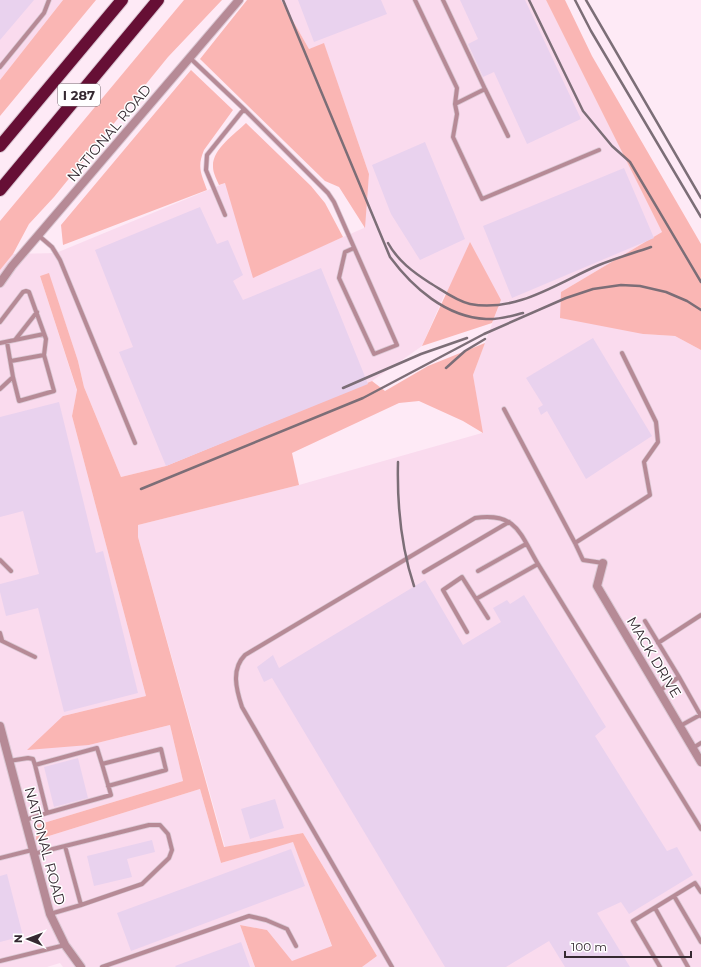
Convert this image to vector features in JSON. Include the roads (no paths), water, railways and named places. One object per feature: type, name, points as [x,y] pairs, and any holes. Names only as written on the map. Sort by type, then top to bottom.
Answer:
[{"type":"highway","name":"I 287","points":[[0,146],[122,0]]},
{"type":"highway","name":"I 287","points":[[0,190],[158,0]]},
{"type":"street","name":"NATIONAL ROAD","points":[[0,283],[238,0]]},
{"type":"street","name":"MACK DRIVE","points":[[603,563],[597,586],[701,762]]},
{"type":"street","name":"NATIONAL ROAD","points":[[0,726],[2,742],[9,761],[32,852],[50,914],[65,945],[81,967]]},
{"type":"lane","points":[[0,67],[44,13],[49,0]]},
{"type":"lane","points":[[415,0],[457,88],[455,104],[457,114],[453,137],[482,199],[599,150]]},
{"type":"lane","points":[[443,0],[508,136]]},
{"type":"lane","points":[[190,58],[244,109],[328,193],[337,208],[397,345],[374,354],[339,278],[346,252],[354,248]]},
{"type":"lane","points":[[455,104],[485,89]]},
{"type":"lane","points":[[225,215],[206,170],[207,155],[244,109]]},
{"type":"lane","points":[[38,236],[52,247],[60,260],[135,443]]},
{"type":"lane","points":[[0,322],[24,291],[29,292],[46,339],[44,355],[54,391],[19,401],[7,342]]},
{"type":"lane","points":[[15,340],[37,312]]},
{"type":"lane","points":[[0,343],[44,334]]},
{"type":"lane","points":[[575,543],[650,495],[644,462],[658,442],[656,422],[622,353]]},
{"type":"lane","points":[[11,361],[44,355]]},
{"type":"lane","points":[[0,389],[13,377]]},
{"type":"lane","points":[[504,409],[583,560],[603,563]]},
{"type":"lane","points":[[392,967],[242,707],[237,693],[235,675],[240,660],[245,655],[464,523],[475,518],[487,516],[505,519],[517,527],[538,564],[701,829]]},
{"type":"lane","points":[[424,572],[509,522]]},
{"type":"lane","points":[[478,571],[526,544]]},
{"type":"lane","points":[[0,560],[11,571]]},
{"type":"lane","points":[[476,599],[538,564]]},
{"type":"lane","points":[[467,632],[443,590],[462,577],[488,618]]},
{"type":"lane","points":[[658,643],[701,615]]},
{"type":"lane","points":[[645,621],[679,677],[700,716],[680,726]]},
{"type":"lane","points":[[0,633],[1,640],[35,657]]},
{"type":"lane","points":[[659,691],[679,677]]},
{"type":"lane","points":[[693,748],[701,743]]},
{"type":"lane","points":[[24,820],[111,795],[97,748],[35,765]]},
{"type":"lane","points":[[102,764],[161,749],[166,770],[108,786]]},
{"type":"lane","points":[[9,761],[28,758],[33,759],[47,813]]},
{"type":"lane","points":[[0,858],[65,846],[149,825],[160,825],[168,834],[172,850],[169,858],[142,884],[50,914]]},
{"type":"lane","points":[[65,846],[81,905]]},
{"type":"lane","points":[[660,967],[633,921],[695,882],[701,892]]},
{"type":"lane","points":[[674,896],[701,942]]},
{"type":"lane","points":[[655,908],[688,967]]},
{"type":"lane","points":[[102,967],[249,916],[266,920],[287,929],[296,946]]},
{"type":"lane","points":[[0,961],[65,945]]},
{"type":"railway","points":[[283,0],[390,257],[420,290],[444,307],[457,313],[486,319],[505,318],[523,313]]},
{"type":"railway","points":[[529,0],[583,111],[612,146],[630,162],[701,282]]},
{"type":"railway","points":[[575,0],[591,31],[701,217]]},
{"type":"railway","points":[[586,0],[701,198]]},
{"type":"railway","points":[[388,243],[406,266],[430,283],[465,303],[487,306],[521,300],[553,287],[599,265],[651,247]]},
{"type":"railway","points":[[141,489],[363,398],[484,334],[566,298],[593,289],[621,285],[640,286],[666,292],[687,301],[701,310]]},
{"type":"railway","points":[[343,388],[421,354],[467,338]]},
{"type":"railway","points":[[446,368],[465,351],[485,339]]},
{"type":"railway","points":[[398,462],[398,493],[401,525],[406,556],[414,586]]}]
